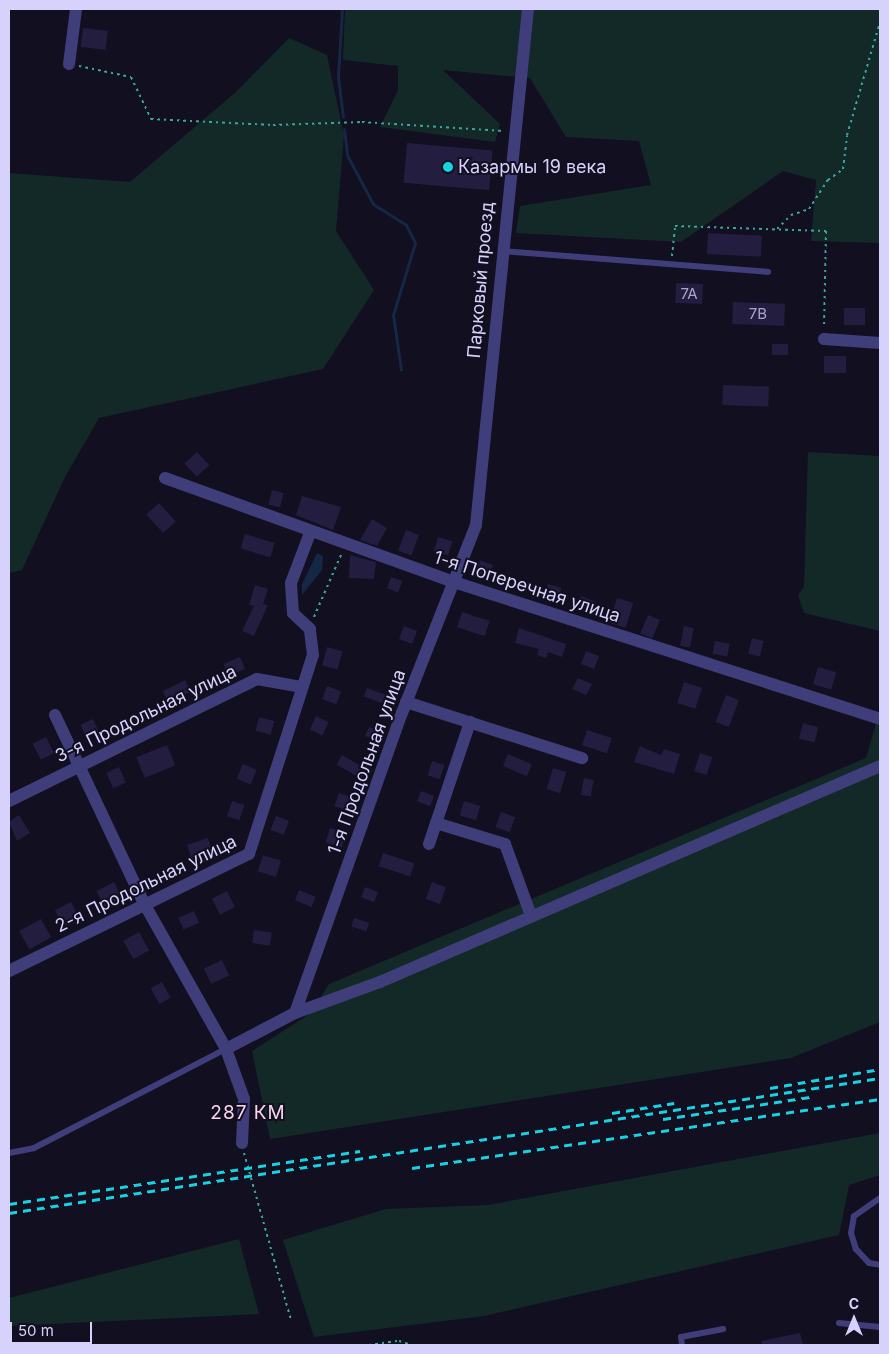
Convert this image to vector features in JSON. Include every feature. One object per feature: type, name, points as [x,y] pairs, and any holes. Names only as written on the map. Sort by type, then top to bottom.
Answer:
[{"type":"street","points":[[69,64],[76,9]]},
{"type":"street","name":"Парковый проезд","points":[[476,525],[501,251],[528,9]]},
{"type":"street","points":[[824,339],[880,343]]},
{"type":"street","name":"1-я Поперечная улица","points":[[165,478],[310,533],[456,583],[880,719]]},
{"type":"street","name":"1-я Продольная улица","points":[[295,1013],[406,702],[456,583],[476,525]]},
{"type":"street","points":[[310,533],[291,583],[293,613],[310,629]]},
{"type":"street","name":"2-я Продольная улица","points":[[9,971],[249,854],[313,655],[310,629]]},
{"type":"street","name":"3-я Продольная улица","points":[[9,801],[257,679],[302,687]]},
{"type":"street","points":[[406,702],[582,758]]},
{"type":"street","points":[[55,714],[81,765],[145,905],[226,1049],[244,1099],[242,1144]]},
{"type":"street","points":[[429,844],[470,722]]},
{"type":"street","points":[[226,1049],[295,1013],[380,982],[880,766]]},
{"type":"street","points":[[436,823],[505,844],[531,916]]},
{"type":"lane","points":[[501,251],[671,267],[768,272]]},
{"type":"lane","points":[[9,1153],[34,1148],[226,1049]]},
{"type":"lane","points":[[880,1198],[854,1216],[851,1233],[856,1249],[869,1263],[880,1265]]},
{"type":"lane","points":[[839,1324],[880,1327]]},
{"type":"lane","points":[[682,1345],[681,1337],[723,1329]]},
{"type":"path","points":[[777,229],[791,215],[809,209],[828,180],[843,169],[847,135],[880,22]]},
{"type":"path","points":[[69,64],[131,77],[150,119],[273,125],[362,122],[513,132]]},
{"type":"path","points":[[671,267],[675,226],[826,231],[824,339]]},
{"type":"path","points":[[310,629],[345,545]]},
{"type":"path","points":[[242,1144],[291,1320]]},
{"type":"path","points":[[369,1345],[399,1341],[412,1345]]},
{"type":"green space","points":[[345,9],[880,9],[880,243],[811,241],[816,180],[783,171],[681,242],[516,233],[520,206],[651,185],[639,141],[566,137],[530,78],[443,70],[500,124],[495,142],[380,127],[398,90],[398,66],[343,60]]},
{"type":"green space","points":[[289,38],[327,55],[344,136],[336,231],[374,290],[323,369],[99,418],[65,477],[22,570],[9,573],[9,173],[130,182],[236,92]]},
{"type":"green space","points":[[808,452],[880,456],[880,631],[804,613],[798,595],[804,587]]},
{"type":"green space","points":[[880,710],[880,1022],[791,1058],[270,1139],[252,1051],[311,1013],[329,984],[866,758]]},
{"type":"green space","points":[[880,1133],[880,1175],[849,1185],[839,1235],[484,1316],[314,1337],[283,1240],[386,1209],[488,1205]]},
{"type":"green space","points":[[239,1239],[259,1314],[9,1326],[9,1298]]},
{"type":"water","points":[[317,553],[323,556],[322,570],[302,595],[302,584]]},
{"type":"building","points":[[83,28],[108,31],[105,50],[81,47]]},
{"type":"building","name":"Казармы 19 века","points":[[407,143],[493,150],[489,190],[404,183]]},
{"type":"building","points":[[708,233],[762,236],[761,257],[707,254]]},
{"type":"building","points":[[676,283],[703,284],[702,304],[675,303]]},
{"type":"building","points":[[733,302],[785,304],[784,326],[732,324]]},
{"type":"building","points":[[844,308],[865,308],[865,325],[844,325]]},
{"type":"building","points":[[772,344],[788,344],[788,355],[772,355]]},
{"type":"building","points":[[824,356],[846,356],[846,373],[824,373]]},
{"type":"building","points":[[723,385],[769,387],[768,407],[722,405]]},
{"type":"building","points":[[197,452],[209,465],[197,477],[185,464]]},
{"type":"building","points":[[272,490],[284,493],[280,507],[268,505]]},
{"type":"building","points":[[302,496],[341,507],[333,530],[296,515]]},
{"type":"building","points":[[159,503],[176,522],[163,533],[146,514]]},
{"type":"building","points":[[372,519],[387,528],[377,546],[360,540]]},
{"type":"building","points":[[406,530],[419,535],[411,556],[398,551]]},
{"type":"building","points":[[245,534],[275,543],[270,557],[241,548]]},
{"type":"building","points":[[438,537],[452,541],[448,556],[434,551]]},
{"type":"building","points":[[350,555],[376,562],[374,579],[349,578]]},
{"type":"building","points":[[480,560],[493,565],[487,580],[474,575]]},
{"type":"building","points":[[391,577],[402,581],[398,592],[387,588]]},
{"type":"building","points":[[548,584],[561,588],[557,602],[544,598]]},
{"type":"building","points":[[255,585],[268,589],[263,604],[268,605],[254,636],[242,631],[254,606],[249,605]]},
{"type":"building","points":[[581,596],[596,602],[591,614],[576,608]]},
{"type":"building","points":[[617,598],[633,603],[626,628],[609,623]]},
{"type":"building","points":[[462,612],[490,621],[485,636],[457,627]]},
{"type":"building","points":[[648,615],[660,620],[652,638],[640,633]]},
{"type":"building","points":[[404,626],[417,631],[412,644],[399,639]]},
{"type":"building","points":[[684,626],[694,628],[690,648],[680,646]]},
{"type":"building","points":[[519,628],[566,644],[562,657],[548,652],[546,658],[537,655],[539,649],[515,643]]},
{"type":"building","points":[[752,638],[764,641],[760,656],[748,654]]},
{"type":"building","points":[[715,641],[730,644],[727,657],[713,654]]},
{"type":"building","points":[[327,647],[342,651],[338,669],[322,665]]},
{"type":"building","points":[[586,651],[599,656],[594,669],[581,664]]},
{"type":"building","points":[[240,657],[245,669],[229,676],[223,664]]},
{"type":"building","points":[[818,667],[836,672],[831,690],[813,684]]},
{"type":"building","points":[[578,678],[592,684],[586,695],[572,689]]},
{"type":"building","points":[[185,680],[191,692],[169,703],[163,691]]},
{"type":"building","points":[[684,682],[702,688],[695,709],[677,703]]},
{"type":"building","points":[[327,686],[341,691],[336,704],[322,699]]},
{"type":"building","points":[[367,688],[395,698],[392,707],[364,696]]},
{"type":"building","points":[[726,695],[739,700],[729,727],[716,722]]},
{"type":"building","points":[[316,716],[329,722],[322,736],[310,730]]},
{"type":"building","points":[[259,717],[274,721],[271,735],[255,731]]},
{"type":"building","points":[[93,719],[99,732],[86,738],[80,725]]},
{"type":"building","points":[[803,723],[818,727],[814,743],[799,738]]},
{"type":"building","points":[[369,727],[381,731],[378,741],[365,736]]},
{"type":"building","points":[[587,730],[612,738],[607,753],[582,745]]},
{"type":"building","points":[[46,737],[54,753],[41,760],[33,744]]},
{"type":"building","points":[[167,745],[175,765],[145,778],[136,757]]},
{"type":"building","points":[[640,746],[661,755],[664,749],[680,754],[674,774],[634,762]]},
{"type":"building","points":[[700,753],[712,757],[706,775],[694,771]]},
{"type":"building","points":[[508,754],[532,764],[527,776],[503,766]]},
{"type":"building","points":[[342,755],[366,769],[361,779],[336,765]]},
{"type":"building","points":[[432,761],[444,765],[440,779],[427,775]]},
{"type":"building","points":[[243,764],[257,770],[251,785],[237,779]]},
{"type":"building","points":[[119,767],[126,783],[113,788],[106,773]]},
{"type":"building","points":[[553,768],[566,772],[560,793],[547,789]]},
{"type":"building","points":[[584,778],[594,780],[591,797],[581,795]]},
{"type":"building","points":[[421,791],[434,796],[430,806],[417,801]]},
{"type":"building","points":[[339,793],[356,799],[351,812],[334,806]]},
{"type":"building","points":[[232,801],[244,805],[239,820],[227,816]]},
{"type":"building","points":[[464,801],[480,806],[476,820],[460,815]]},
{"type":"building","points":[[501,812],[515,817],[510,832],[496,827]]},
{"type":"building","points":[[19,815],[30,833],[17,841],[9,822]]},
{"type":"building","points":[[276,816],[289,821],[284,835],[271,830]]},
{"type":"building","points":[[330,828],[346,833],[342,847],[326,842]]},
{"type":"building","points":[[208,838],[215,859],[194,866],[187,845]]},
{"type":"building","points":[[383,853],[414,863],[410,877],[379,866]]},
{"type":"building","points":[[263,855],[281,861],[276,877],[258,871]]},
{"type":"building","points":[[114,882],[122,898],[104,907],[96,891]]},
{"type":"building","points":[[432,882],[446,887],[440,904],[426,899]]},
{"type":"building","points":[[365,887],[378,892],[374,902],[361,897]]},
{"type":"building","points":[[299,890],[316,897],[312,907],[295,900]]},
{"type":"building","points":[[227,891],[235,907],[220,915],[212,899]]},
{"type":"building","points":[[71,902],[80,920],[64,928],[55,910]]},
{"type":"building","points":[[194,911],[199,923],[183,930],[178,918]]},
{"type":"building","points":[[354,918],[369,923],[366,932],[351,927]]},
{"type":"building","points":[[41,919],[51,937],[29,949],[19,931]]},
{"type":"building","points":[[254,930],[272,933],[270,946],[252,943]]},
{"type":"building","points":[[139,932],[149,950],[133,959],[123,941]]},
{"type":"building","points":[[222,960],[229,975],[211,984],[204,968]]},
{"type":"building","points":[[162,982],[171,998],[159,1004],[151,988]]},
{"type":"building","points":[[800,1333],[803,1345],[762,1345],[761,1341]]},
{"type":"waterway","points":[[342,9],[338,77],[343,117]]},
{"type":"waterway","points":[[344,129],[347,155],[373,204],[406,225],[415,243],[393,315],[401,369]]},
{"type":"railway","points":[[770,1088],[880,1069]]},
{"type":"railway","points":[[9,1213],[880,1078]]},
{"type":"railway","points":[[663,1119],[811,1097]]},
{"type":"railway","points":[[412,1168],[880,1099]]},
{"type":"railway","points":[[612,1113],[674,1103]]},
{"type":"railway","points":[[9,1204],[360,1151]]},
{"type":"place","name":"Казармы 19 века","points":[[448,167]]},
{"type":"district","name":"287 КМ","points":[[248,1113]]}]
